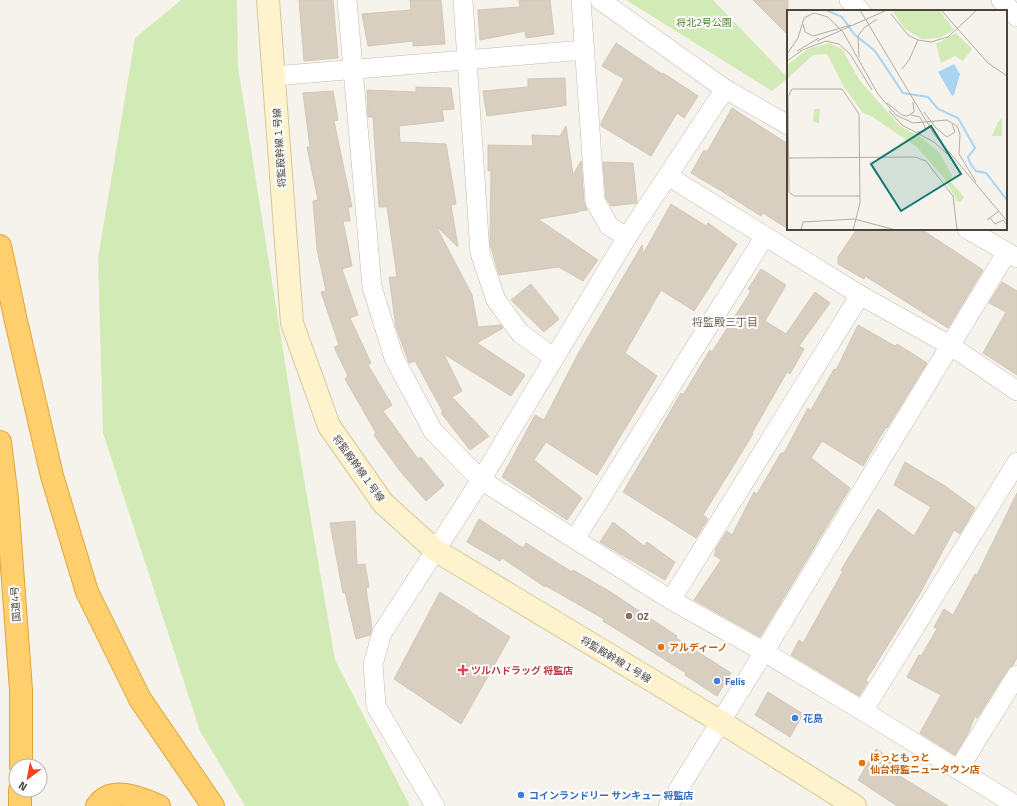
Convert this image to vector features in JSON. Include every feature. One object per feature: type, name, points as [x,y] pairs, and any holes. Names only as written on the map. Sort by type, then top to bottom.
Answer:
[{"type":"highway","points":[[0,246],[52,476],[87,592],[140,699],[212,806]]},
{"type":"highway","name":"国道4号","points":[[0,442],[7,499],[21,690],[21,758]]},
{"type":"highway","points":[[97,806],[102,800],[119,794],[138,797],[159,806]]},
{"type":"street","name":"将監殿幹線１号線","points":[[268,0],[292,323],[329,426],[383,503],[435,550],[720,722],[855,806]]},
{"type":"street","points":[[347,0],[372,287],[394,358],[433,431],[481,480],[671,600],[764,652],[1017,806]]},
{"type":"street","points":[[463,0],[480,253],[496,300],[520,333],[554,358]]},
{"type":"street","points":[[581,0],[595,201],[609,226],[627,237]]},
{"type":"street","points":[[600,0],[725,89],[787,124]]},
{"type":"street","points":[[849,0],[860,10]]},
{"type":"street","points":[[1001,0],[1017,17]]},
{"type":"street","points":[[274,76],[584,50]]},
{"type":"street","points":[[435,806],[376,706],[373,664],[382,633],[481,480],[627,237],[725,89]]},
{"type":"street","points":[[668,176],[860,295],[951,346],[1017,391]]},
{"type":"street","points":[[668,806],[951,346],[1012,255],[969,230]]},
{"type":"street","points":[[575,539],[764,236]]},
{"type":"street","points":[[671,600],[860,295]]},
{"type":"street","points":[[863,711],[1017,462]]},
{"type":"street","points":[[958,770],[1017,675]]},
{"type":"green space","points":[[181,0],[237,0],[238,67],[296,432],[335,660],[410,806],[245,806],[200,731],[103,433],[98,258],[135,38]]},
{"type":"green space","name":"将北2号公園","points":[[626,0],[713,0],[787,77],[787,79],[772,91]]},
{"type":"building","points":[[299,0],[333,0],[338,58],[304,61]]},
{"type":"building","points":[[410,0],[441,0],[445,44],[413,46],[413,41],[368,46],[362,14],[411,10]]},
{"type":"building","points":[[519,0],[550,0],[554,34],[526,38],[525,31],[480,40],[478,10],[520,7]]},
{"type":"building","points":[[753,0],[788,0],[787,34]]},
{"type":"building","points":[[616,43],[698,96],[684,118],[677,113],[651,156],[601,126],[601,123],[624,79],[602,66]]},
{"type":"building","points":[[565,78],[566,106],[563,104],[563,106],[487,116],[483,91],[528,87],[528,79]]},
{"type":"building","points":[[416,87],[451,88],[454,109],[442,110],[444,121],[399,126],[400,142],[446,144],[456,204],[451,205],[458,247],[436,226],[472,295],[478,327],[501,325],[503,328],[477,343],[525,375],[511,396],[444,354],[462,391],[452,397],[489,436],[470,450],[441,413],[443,412],[415,361],[409,363],[396,327],[389,277],[397,277],[387,207],[379,207],[373,117],[368,117],[367,90],[416,92]]},
{"type":"building","points":[[333,91],[338,120],[334,121],[352,207],[348,207],[350,221],[343,221],[352,266],[342,269],[358,315],[350,318],[371,363],[368,365],[392,405],[383,411],[418,459],[421,457],[444,485],[426,501],[400,471],[374,435],[376,433],[345,379],[348,376],[334,347],[339,345],[321,292],[326,291],[317,249],[313,201],[318,200],[307,147],[310,147],[303,93]]},
{"type":"building","points":[[732,108],[787,143],[787,228],[763,213],[761,216],[691,173],[704,150],[707,152]]},
{"type":"building","points":[[566,126],[573,175],[581,161],[584,202],[587,210],[538,219],[598,260],[583,281],[559,267],[499,275],[490,244],[491,171],[488,171],[488,145],[533,146],[532,135],[560,136]]},
{"type":"building","points":[[603,162],[633,163],[637,203],[611,206],[606,198]]},
{"type":"building","points":[[671,204],[706,226],[708,223],[737,244],[694,311],[661,290],[625,353],[657,376],[597,475],[546,442],[534,460],[582,498],[567,520],[502,477],[535,415],[544,420],[578,354],[642,245],[643,254]]},
{"type":"building","points":[[856,230],[923,230],[983,270],[948,328],[865,276],[864,279],[838,264],[838,257]]},
{"type":"building","points":[[761,269],[786,285],[765,321],[786,334],[815,292],[830,303],[799,346],[804,349],[790,374],[787,372],[752,433],[753,434],[703,515],[708,519],[696,538],[623,492],[681,393],[683,395],[710,350],[712,352],[751,291],[748,289]]},
{"type":"building","points":[[1002,282],[1017,291],[1017,375],[983,353],[1006,312],[989,303]]},
{"type":"building","points":[[531,284],[559,319],[544,332],[511,300]]},
{"type":"building","points":[[858,325],[895,346],[897,344],[927,363],[863,466],[822,441],[811,458],[850,488],[760,637],[694,600],[721,560],[714,555],[715,550],[727,531],[732,535],[754,492],[757,494],[781,453],[784,453],[808,408],[811,410],[834,369],[836,370]]},
{"type":"building","points":[[905,462],[945,486],[975,508],[960,534],[954,530],[919,595],[866,680],[868,682],[859,696],[791,655],[799,640],[803,643],[843,571],[841,570],[878,509],[914,536],[931,507],[894,485]]},
{"type":"building","points":[[1017,493],[1017,658],[1013,665],[1008,669],[977,718],[975,716],[967,735],[955,755],[920,733],[941,695],[907,677],[919,655],[921,656],[937,629],[934,627],[944,609],[953,615],[975,574],[977,575]]},
{"type":"building","points":[[479,519],[523,548],[526,543],[572,572],[573,570],[609,591],[677,636],[676,638],[731,673],[717,696],[685,675],[686,673],[603,621],[604,619],[546,586],[545,587],[502,558],[500,561],[467,542]]},
{"type":"building","points":[[355,521],[357,565],[365,564],[369,587],[366,588],[372,629],[370,635],[356,639],[345,592],[343,593],[330,523]]},
{"type":"building","points":[[613,522],[644,546],[647,542],[675,562],[665,580],[600,542]]},
{"type":"building","points":[[440,592],[510,637],[461,724],[394,679]]},
{"type":"building","points":[[768,692],[803,714],[790,737],[755,715]]},
{"type":"building","points":[[876,749],[897,763],[892,771],[948,806],[897,806],[858,780]]},
{"type":"place","name":"OZ","points":[[629,616]]},
{"type":"place","name":"アルディーノ","points":[[661,647]]},
{"type":"place","name":"ツルハドラッグ 将監店","points":[[463,670]]},
{"type":"place","name":"Felis","points":[[717,681]]},
{"type":"place","name":"花島","points":[[795,718]]},
{"type":"place","name":"ほっともっと 仙台将監ニュータウン店","points":[[862,763]]},
{"type":"place","name":"コインランドリー サンキュー 将監店","points":[[521,795]]},
{"type":"district","name":"将監殿三丁目","points":[[725,322]]}]
